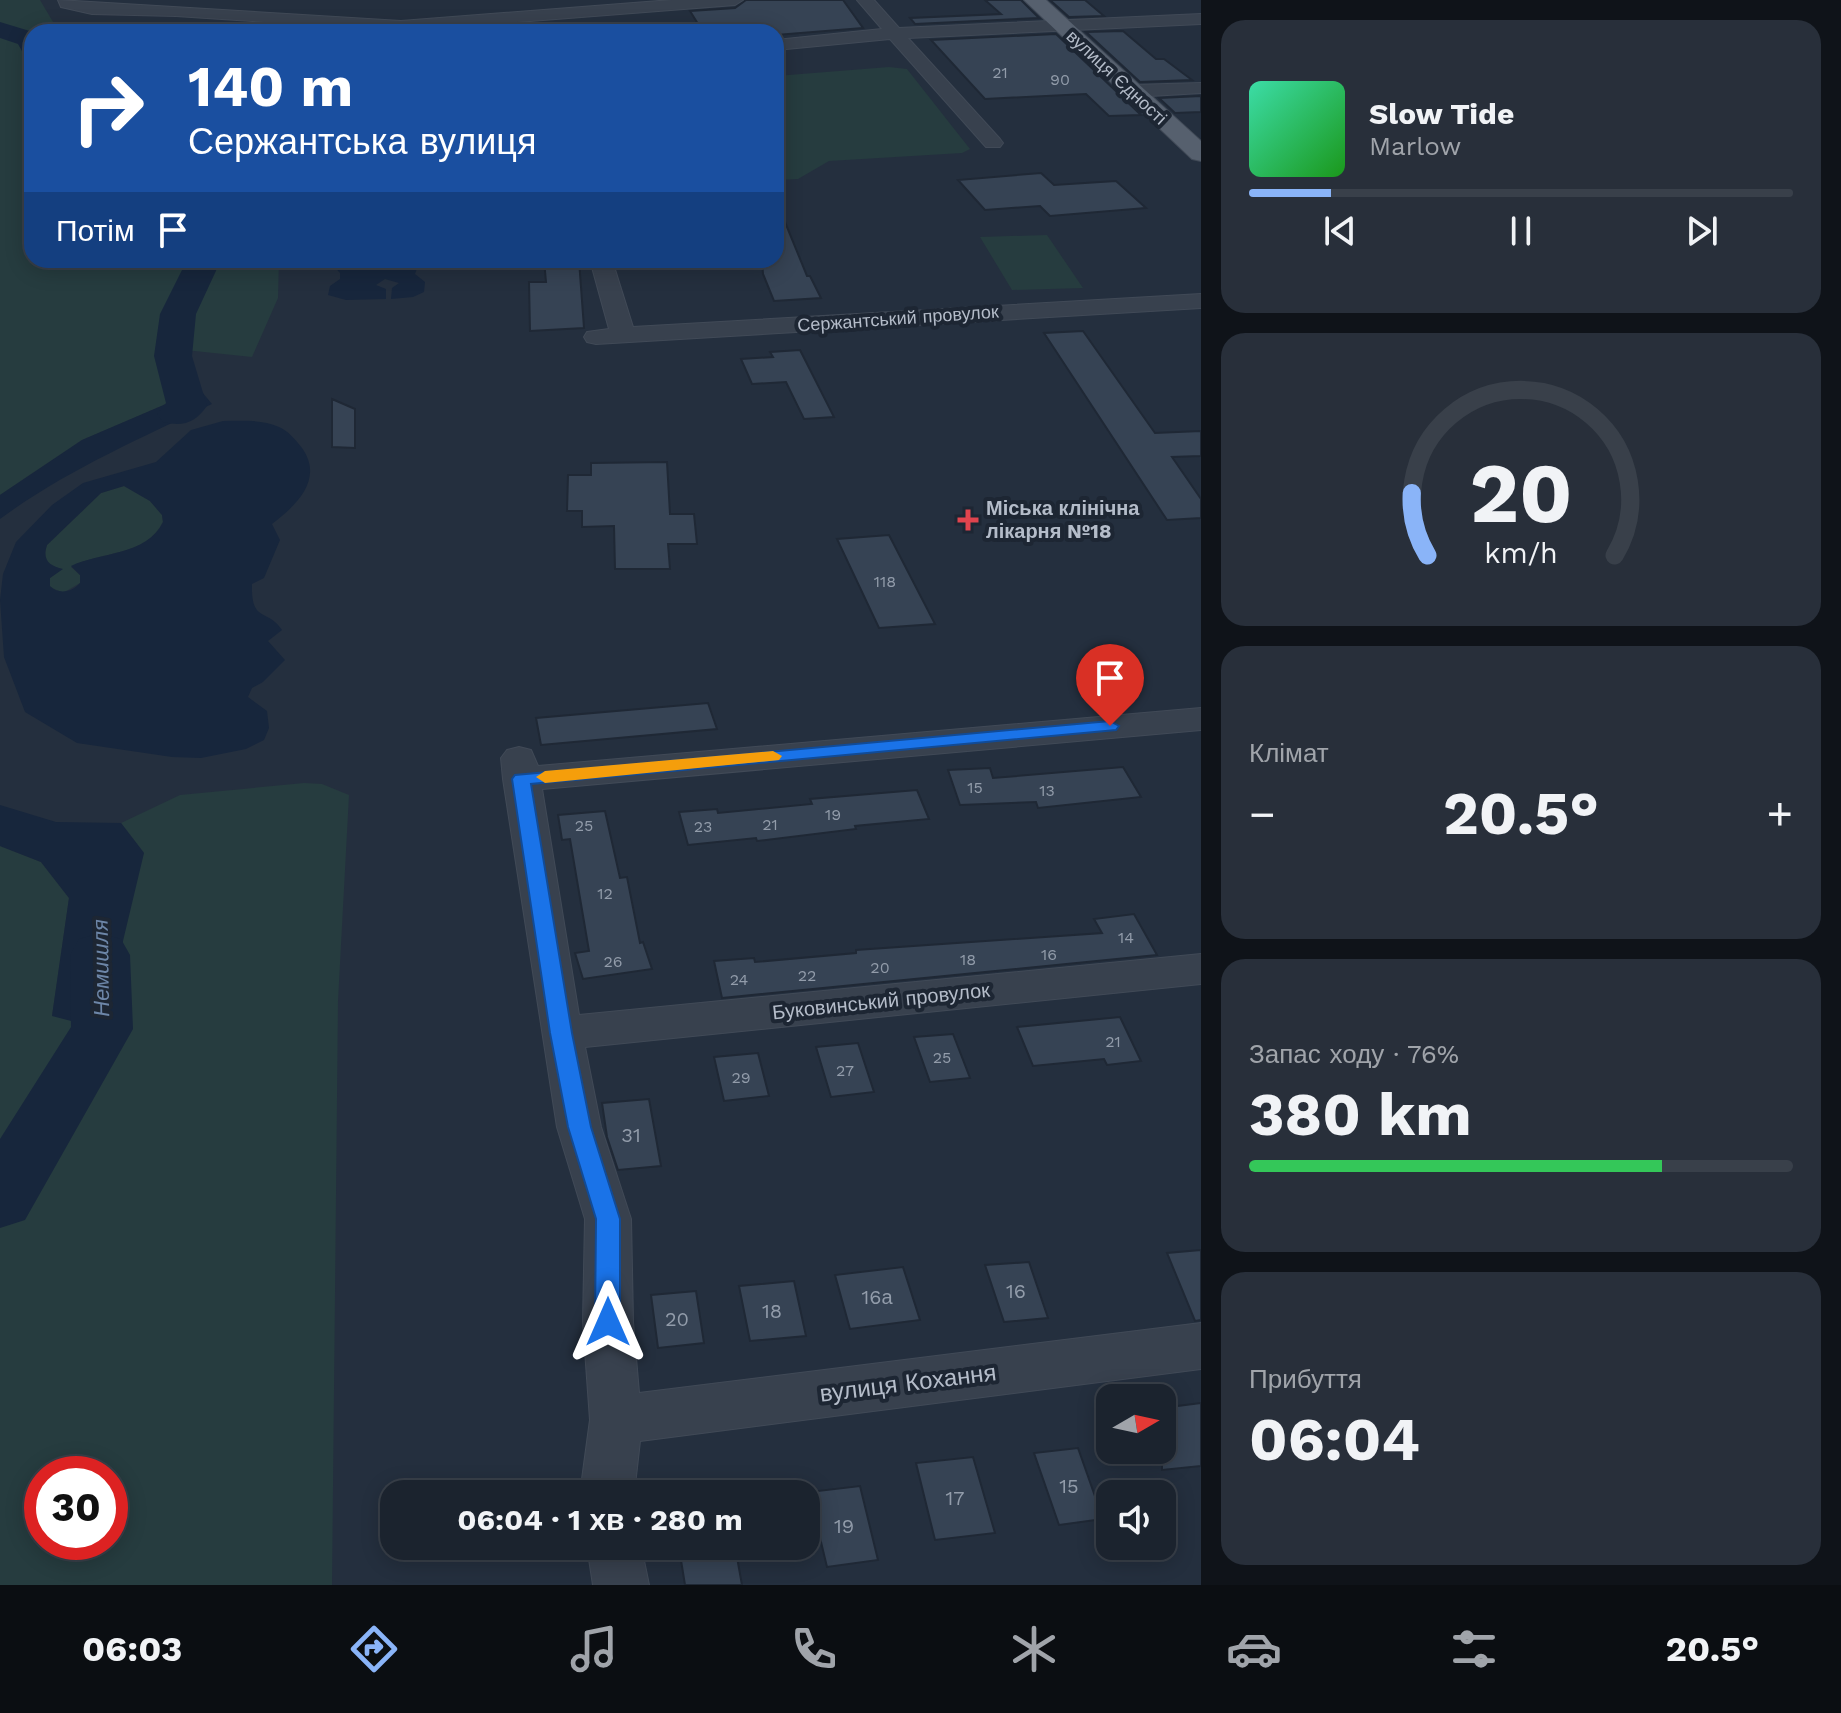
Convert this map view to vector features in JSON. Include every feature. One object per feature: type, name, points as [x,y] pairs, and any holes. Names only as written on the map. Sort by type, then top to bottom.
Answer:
[{"type":"main road","name":"вулиця Єдності","points":[[1034,0],[1201,154]]},
{"type":"street","points":[[66,0],[67,4],[92,9],[189,12],[339,24]]},
{"type":"street","points":[[455,24],[463,20],[735,0]]},
{"type":"street","points":[[865,0],[993,143]]},
{"type":"street","points":[[784,44],[896,33],[1201,19]]},
{"type":"street","points":[[1133,91],[1201,88]]},
{"type":"street","points":[[603,268],[623,336]]},
{"type":"street","name":"Сержантський провулок","points":[[596,337],[1201,301]]},
{"type":"street","points":[[609,1480],[616,1420],[608,1322],[608,1219],[579,1127],[561,1033],[520,768],[1201,719]]},
{"type":"street","name":"Буковинський провулок","points":[[561,1033],[1201,969]]},
{"type":"street","name":"вулиця Кохання","points":[[616,1420],[1201,1346]]},
{"type":"street","points":[[617,1560],[621,1585]]},
{"type":"green space","points":[[0,0],[40,0],[54,24],[24,24],[24,268],[279,268],[278,298],[252,357],[185,350],[166,343],[161,377],[173,401],[82,440],[0,495]]},
{"type":"green space","points":[[889,67],[907,69],[970,149],[962,153],[829,161],[798,179],[784,180],[784,75]]},
{"type":"green space","points":[[1047,235],[1083,288],[1012,290],[980,237]]},
{"type":"green space","points":[[124,486],[150,501],[162,515],[163,522],[155,533],[134,547],[71,567],[80,575],[80,583],[63,593],[50,587],[50,578],[62,569],[47,561],[47,545],[101,493]]},
{"type":"green space","points":[[304,783],[322,784],[349,795],[338,1001],[332,1585],[0,1585],[0,846],[41,862],[69,898],[52,1016],[144,853],[121,823],[180,795]]},
{"type":"water","points":[[335,268],[417,268],[415,274],[425,282],[424,292],[413,297],[391,299],[392,288],[399,283],[385,279],[376,285],[386,289],[386,299],[346,300],[328,295],[330,286],[340,279]]},
{"type":"water","points":[[167,343],[185,350],[202,392],[212,404],[76,471],[0,519],[0,495],[82,440],[173,401],[155,356]]},
{"type":"water","points":[[223,421],[266,423],[288,433],[308,459],[309,481],[305,490],[272,524],[280,540],[264,578],[252,584],[252,597],[257,610],[282,630],[268,641],[285,660],[263,682],[252,688],[248,697],[267,711],[269,728],[264,740],[246,749],[201,758],[172,757],[77,743],[25,712],[4,657],[0,600],[3,574],[16,542],[52,505],[83,483],[156,462],[191,430]],"holes":[[[124,486],[150,501],[162,515],[163,522],[156,533],[122,552],[71,566],[80,575],[80,583],[73,589],[61,591],[50,586],[50,578],[63,569],[48,562],[45,555],[47,545],[101,493]]]},
{"type":"water","points":[[0,805],[56,822],[121,823],[144,853],[102,1029],[52,1016],[69,898],[41,862],[0,846]]},
{"type":"building","points":[[746,0],[843,0],[863,28],[784,34],[784,24],[698,24],[690,11],[735,8]]},
{"type":"building","points":[[985,0],[1021,0],[1039,18],[915,24],[910,18],[1001,14]]},
{"type":"building","points":[[1050,0],[1085,0],[1104,16],[1069,17]]},
{"type":"building","points":[[1123,31],[1156,59],[1164,59],[1192,80],[1140,82],[1086,32]]},
{"type":"building","points":[[1056,34],[1141,115],[1109,116],[1086,94],[985,99],[931,40]]},
{"type":"building","points":[[1201,96],[1201,112],[1175,113],[1159,98]]},
{"type":"building","points":[[1041,173],[1054,185],[1116,181],[1146,208],[1050,216],[1040,206],[985,210],[958,180]]},
{"type":"building","points":[[784,220],[807,276],[810,276],[821,298],[774,301],[763,268],[784,268]]},
{"type":"building","points":[[545,268],[580,268],[584,328],[530,331],[529,282],[546,282]]},
{"type":"building","points":[[1083,331],[1155,433],[1201,431],[1201,456],[1172,457],[1201,499],[1201,518],[1167,520],[1044,333]]},
{"type":"building","points":[[800,350],[834,417],[804,419],[786,382],[752,384],[741,359],[773,357],[770,352]]},
{"type":"building","points":[[332,399],[355,409],[355,448],[332,447]]},
{"type":"building","points":[[667,462],[670,514],[694,514],[697,544],[668,544],[670,569],[615,569],[614,526],[582,527],[582,511],[567,511],[568,475],[591,475],[591,463]]},
{"type":"building","points":[[889,535],[935,624],[879,628],[837,539]]},
{"type":"building","points":[[708,703],[717,729],[541,745],[536,718]]},
{"type":"building","points":[[1123,767],[1141,797],[1038,808],[1036,802],[960,805],[948,770],[990,768],[993,778]]},
{"type":"building","points":[[917,790],[929,819],[855,826],[856,829],[757,841],[756,838],[688,845],[679,812],[717,809],[718,813],[812,804],[810,799]]},
{"type":"building","points":[[605,811],[620,878],[627,877],[640,943],[643,942],[652,969],[583,979],[575,953],[589,951],[570,839],[562,840],[558,815]]},
{"type":"building","points":[[1134,914],[1157,955],[722,998],[714,961],[754,958],[755,962],[856,953],[856,950],[1102,933],[1094,919]]},
{"type":"building","points":[[1120,1017],[1141,1061],[1107,1065],[1104,1059],[1033,1066],[1017,1027]]},
{"type":"building","points":[[953,1034],[970,1078],[930,1082],[914,1037]]},
{"type":"building","points":[[858,1043],[874,1092],[831,1097],[816,1047]]},
{"type":"building","points":[[758,1053],[769,1096],[724,1101],[714,1057]]},
{"type":"building","points":[[649,1099],[661,1166],[618,1170],[607,1137],[602,1103]]},
{"type":"building","points":[[1201,1250],[1201,1320],[1195,1321],[1167,1253]]},
{"type":"building","points":[[1029,1262],[1048,1318],[1004,1322],[985,1265]]},
{"type":"building","points":[[903,1267],[920,1320],[850,1329],[835,1275]]},
{"type":"building","points":[[794,1281],[806,1336],[750,1341],[739,1286]]},
{"type":"building","points":[[696,1291],[704,1343],[658,1348],[651,1295]]},
{"type":"building","points":[[1201,1403],[1201,1466],[1162,1470],[1162,1464],[1176,1464],[1176,1406]]},
{"type":"building","points":[[1078,1448],[1096,1499],[1096,1520],[1059,1525],[1034,1453]]},
{"type":"building","points":[[973,1457],[995,1533],[935,1540],[916,1463]]},
{"type":"building","points":[[860,1486],[878,1560],[827,1567],[820,1538],[820,1491]]},
{"type":"building","points":[[681,1560],[738,1560],[742,1585],[685,1585]]},
{"type":"waterway","name":"Немишля","points":[[0,30],[24,37]]},
{"type":"waterway","name":"Немишля","points":[[177,414],[187,406],[173,356],[178,314],[200,268]]},
{"type":"waterway","name":"Немишля","points":[[0,1199],[102,1029],[100,955]]},
{"type":"slow traffic","points":[[545,777],[773,756]]},
{"type":"place","name":"Міська клінічна лікарня №18","points":[[968,520]]},
{"type":"route","points":[[608,1322],[608,1219],[579,1127],[521,779],[1110,726]]}]
